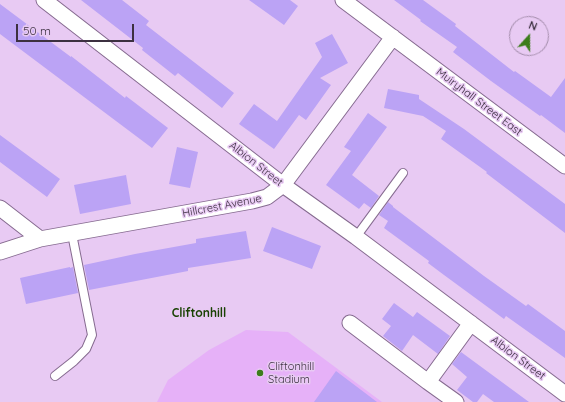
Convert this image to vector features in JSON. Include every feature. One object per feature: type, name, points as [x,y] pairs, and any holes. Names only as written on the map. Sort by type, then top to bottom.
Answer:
[{"type":"street","name":"Albion Street","points":[[44,0],[283,185],[356,237],[565,394]]},
{"type":"street","name":"Muiryhall Street East","points":[[343,0],[565,166]]},
{"type":"street","name":"Hillcrest Avenue","points":[[0,252],[40,239],[252,201],[267,197],[283,185],[393,37]]},
{"type":"street","points":[[0,208],[40,239]]},
{"type":"street","points":[[350,323],[456,402]]},
{"type":"street","points":[[428,382],[471,323]]},
{"type":"lane","points":[[356,237],[403,173]]},
{"type":"lane","points":[[55,376],[74,362],[86,348],[92,335],[72,234]]},
{"type":"shaded area","name":"Cliftonhill Stadium","points":[[246,330],[288,332],[382,402],[157,402],[168,380],[209,350]]},
{"type":"building","points":[[81,0],[122,0],[149,21],[146,25],[234,93],[222,108],[178,73],[175,76],[142,50],[143,48]]},
{"type":"building","points":[[249,0],[290,0],[298,6],[284,25]]},
{"type":"building","points":[[394,0],[423,0],[456,24],[455,26],[514,72],[515,71],[551,97],[565,78],[565,133],[491,81],[453,52],[457,47],[420,21],[421,20]]},
{"type":"building","points":[[0,4],[125,98],[126,96],[168,128],[152,148],[0,34]]},
{"type":"building","points":[[332,34],[348,63],[320,78],[331,85],[306,120],[299,115],[274,149],[239,124],[254,104],[277,121],[322,57],[315,43]]},
{"type":"building","points":[[388,89],[419,95],[419,99],[464,129],[565,204],[565,233],[486,173],[487,172],[441,139],[446,131],[423,116],[384,108]]},
{"type":"building","points":[[368,113],[387,127],[352,175],[379,196],[371,208],[364,203],[359,209],[326,185],[351,151],[344,147]]},
{"type":"building","points":[[0,135],[60,179],[47,197],[0,162]]},
{"type":"building","points":[[177,147],[198,152],[190,188],[169,184]]},
{"type":"building","points":[[126,175],[131,204],[80,214],[74,185]]},
{"type":"building","points":[[388,202],[484,276],[526,306],[528,304],[565,331],[565,358],[506,316],[504,319],[428,263],[429,261],[384,228],[388,221],[379,215]]},
{"type":"building","points":[[272,227],[321,246],[312,269],[263,251]]},
{"type":"building","points":[[246,231],[251,258],[188,268],[188,271],[89,290],[84,265],[196,243],[196,239]]},
{"type":"building","points":[[73,267],[78,293],[26,304],[20,278]]},
{"type":"building","points":[[394,303],[413,317],[417,312],[450,336],[438,354],[413,335],[402,351],[383,336],[391,326],[382,319]]},
{"type":"building","points":[[461,352],[529,402],[494,402],[483,394],[477,402],[473,402],[457,390],[467,377],[452,364]]},
{"type":"building","points":[[336,371],[377,402],[314,402]]},
{"type":"place","name":"Cliftonhill Stadium","points":[[260,373]]},
{"type":"district","name":"Cliftonhill","points":[[199,313]]}]
